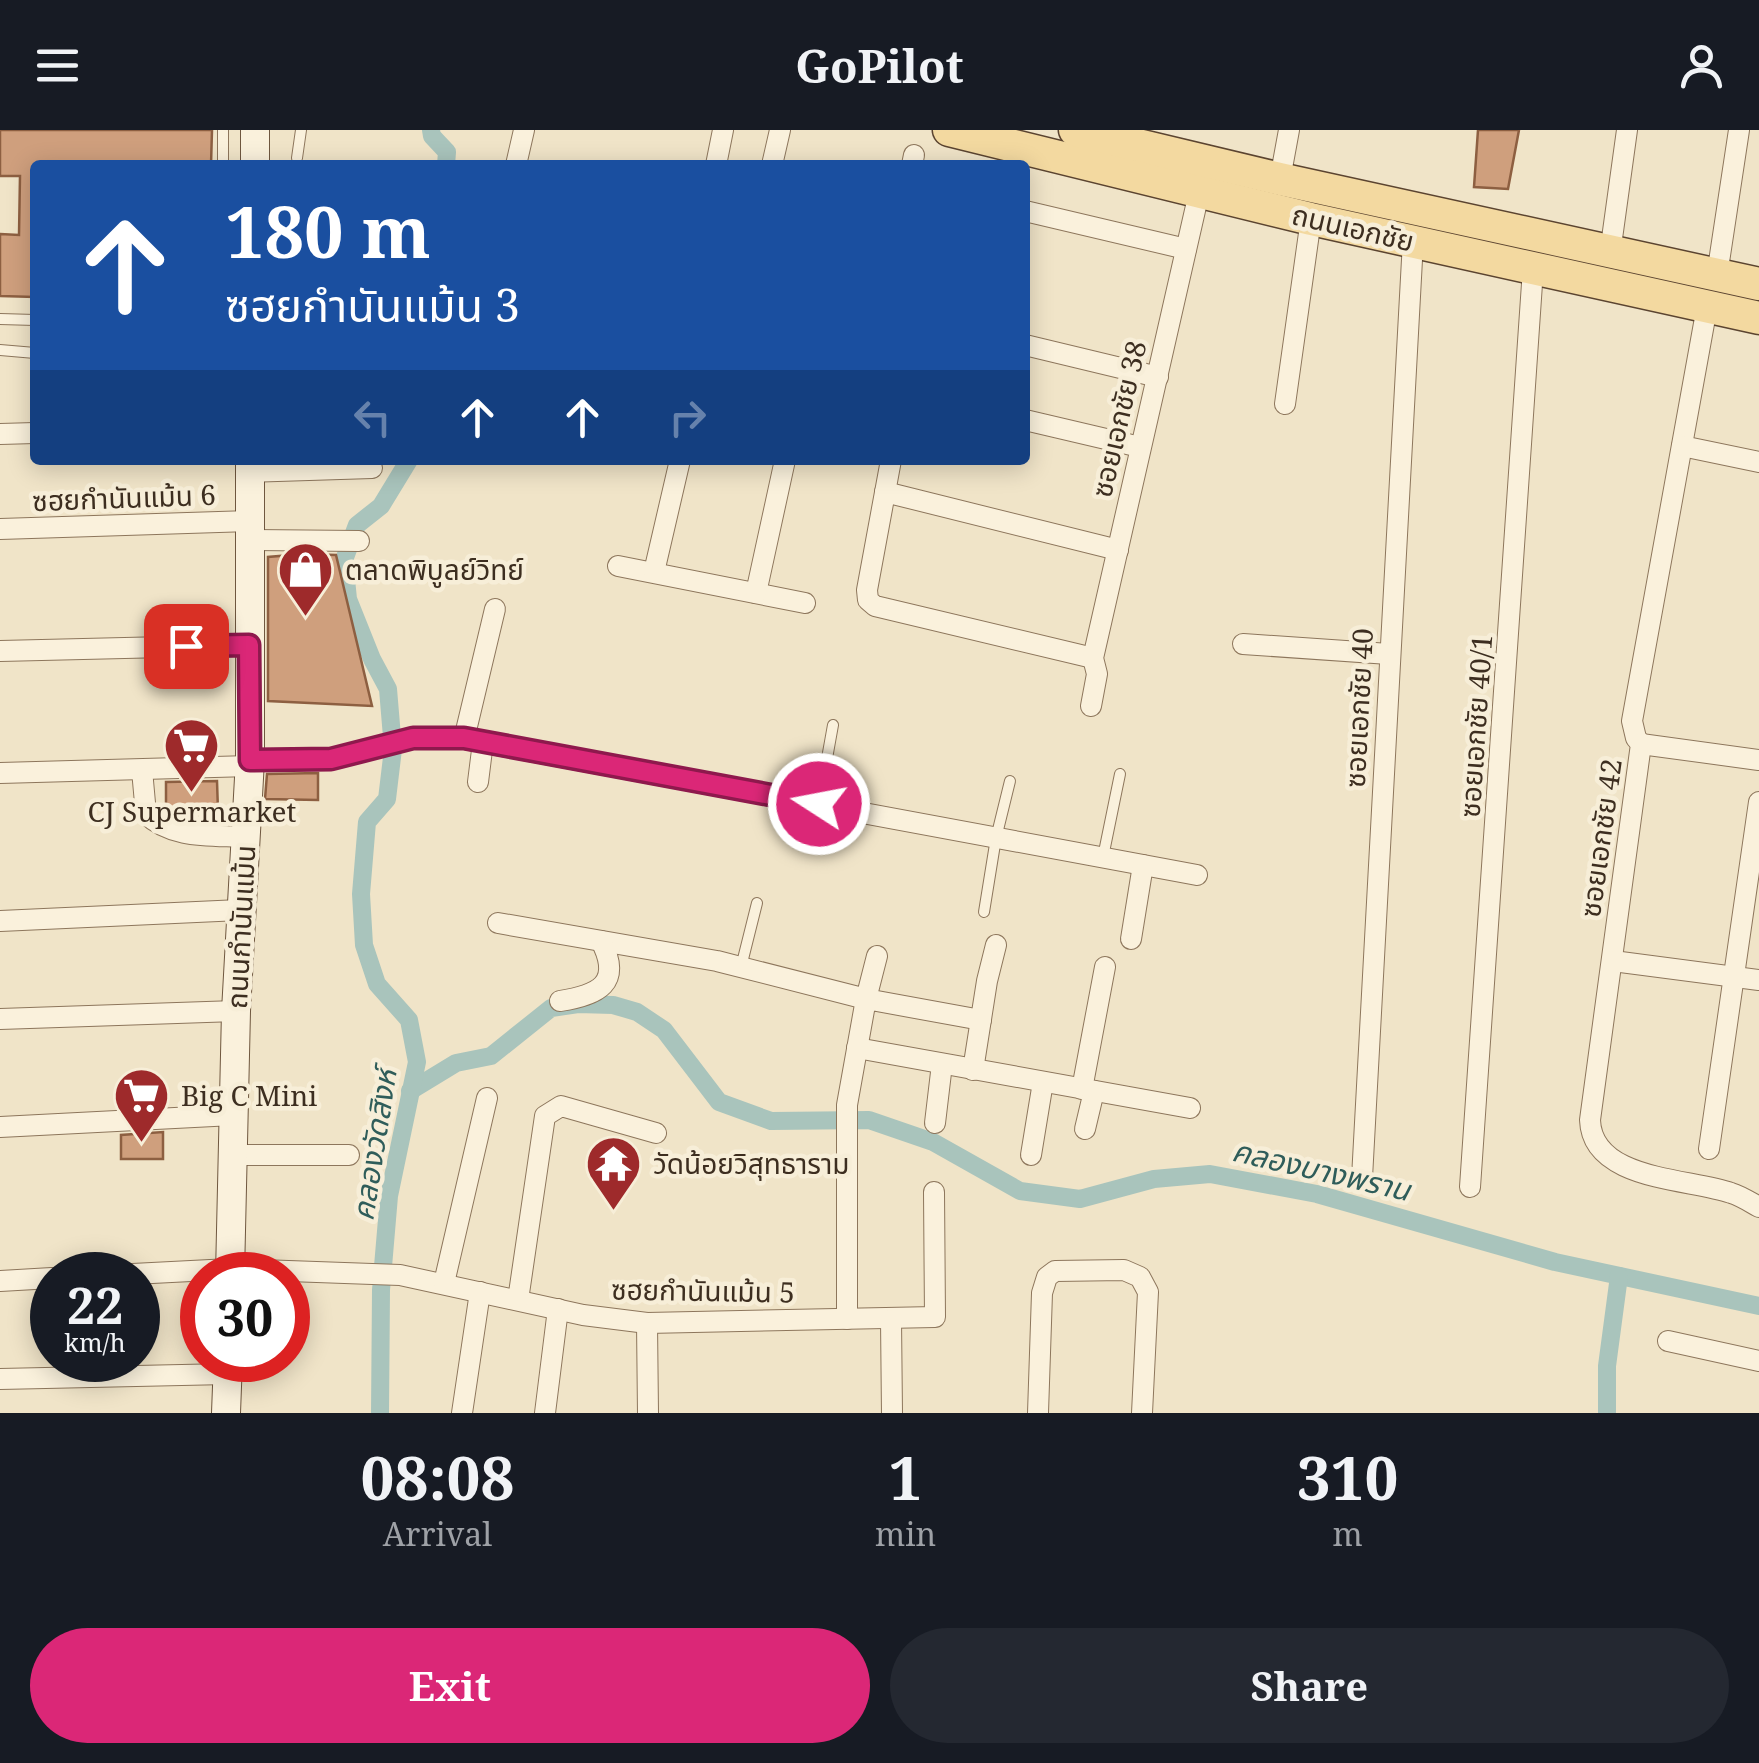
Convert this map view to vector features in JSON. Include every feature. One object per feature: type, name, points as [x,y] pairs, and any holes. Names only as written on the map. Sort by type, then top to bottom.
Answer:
[{"type":"main road","name":"ถนนเอกชัย","points":[[963,132],[1199,193],[1759,318]]},
{"type":"main road","name":"ถนนเอกชัย","points":[[1095,132],[1280,179],[1759,284]]},
{"type":"street","points":[[254,160],[255,130]]},
{"type":"street","points":[[517,160],[524,130]]},
{"type":"street","points":[[717,160],[723,130]]},
{"type":"street","points":[[773,160],[780,130]]},
{"type":"street","points":[[1280,179],[1289,130]]},
{"type":"street","points":[[1610,253],[1627,130]]},
{"type":"street","points":[[1717,275],[1739,130]]},
{"type":"street","name":"ซอยเอกชัย 38","points":[[1091,706],[1097,674],[1093,658],[1199,193]]},
{"type":"street","points":[[1030,211],[1186,249]]},
{"type":"street","points":[[1285,404],[1311,219]]},
{"type":"street","name":"ซอยเอกชัย 40","points":[[1362,1178],[1413,242]]},
{"type":"street","name":"ซอยเอกชัย 40/1","points":[[1470,1187],[1533,269]]},
{"type":"street","name":"ซอยเอกชัย 42","points":[[1706,307],[1632,720],[1636,738],[1642,744],[1590,1137],[1606,1154],[1652,1177],[1730,1192],[1759,1207]]},
{"type":"street","points":[[1030,346],[1158,377]]},
{"type":"street","points":[[1030,421],[1140,446]]},
{"type":"street","points":[[0,434],[30,433]]},
{"type":"street","points":[[1682,446],[1759,462]]},
{"type":"street","points":[[654,572],[679,465]]},
{"type":"street","points":[[756,593],[784,465]]},
{"type":"street","points":[[889,465],[868,600],[875,606],[1093,658]]},
{"type":"street","points":[[250,466],[372,468]]},
{"type":"street","name":"ถนนกำนันแม้น","points":[[230,1252],[240,910],[250,763],[250,466]]},
{"type":"street","points":[[885,492],[1118,550]]},
{"type":"street","name":"ซฮยกำนันแม้น 6","points":[[0,529],[250,530],[324,540],[359,540]]},
{"type":"street","points":[[618,566],[805,603]]},
{"type":"street","points":[[478,782],[473,740],[495,609]]},
{"type":"street","points":[[1244,644],[1389,654]]},
{"type":"street","points":[[0,651],[249,645]]},
{"type":"street","points":[[0,773],[142,770],[331,759],[413,738],[473,740],[1196,875]]},
{"type":"street","points":[[1642,744],[1759,760]]},
{"type":"street","points":[[142,770],[146,814],[158,826],[175,832],[245,838]]},
{"type":"street","points":[[1709,1149],[1759,802]]},
{"type":"street","points":[[1131,940],[1142,865]]},
{"type":"street","points":[[0,922],[240,910]]},
{"type":"street","points":[[498,923],[742,967],[866,999],[981,1020]]},
{"type":"street","points":[[560,1001],[598,992],[606,984],[610,957],[601,941]]},
{"type":"street","points":[[973,1070],[996,944]]},
{"type":"street","points":[[846,1319],[846,1105],[877,956]]},
{"type":"street","points":[[1613,962],[1759,980]]},
{"type":"street","points":[[1086,1130],[1105,968]]},
{"type":"street","points":[[0,1019],[236,1011]]},
{"type":"street","points":[[857,1048],[1190,1108]]},
{"type":"street","points":[[934,1123],[942,1064]]},
{"type":"street","points":[[1031,1155],[1043,1082]]},
{"type":"street","points":[[444,1283],[486,1098]]},
{"type":"street","points":[[518,1300],[545,1116],[562,1106],[656,1133]]},
{"type":"street","points":[[0,1127],[234,1115]]},
{"type":"street","points":[[232,1155],[349,1156]]},
{"type":"street","name":"ซฮยกำนันแม้น 5","points":[[310,1273],[400,1276],[558,1310],[647,1324],[934,1317],[934,1192]]},
{"type":"street","points":[[1038,1413],[1042,1293],[1047,1277],[1055,1271],[1124,1270],[1140,1277],[1148,1292],[1142,1413]]},
{"type":"street","points":[[0,1281],[30,1279]]},
{"type":"street","points":[[462,1413],[480,1292]]},
{"type":"street","points":[[545,1413],[558,1310]]},
{"type":"street","points":[[892,1320],[892,1413]]},
{"type":"street","points":[[647,1324],[648,1413]]},
{"type":"street","points":[[1668,1341],[1759,1361]]},
{"type":"street","points":[[0,1379],[180,1370]]},
{"type":"street","points":[[226,1413],[227,1382]]},
{"type":"lane","points":[[223,130],[223,160]]},
{"type":"lane","points":[[297,158],[301,130]]},
{"type":"lane","points":[[0,318],[30,320]]},
{"type":"lane","points":[[0,350],[30,352]]},
{"type":"lane","points":[[819,804],[833,725]]},
{"type":"lane","points":[[1103,857],[1120,774]]},
{"type":"lane","points":[[984,912],[1010,781]]},
{"type":"lane","points":[[742,967],[757,903]]},
{"type":"building","points":[[0,130],[212,130],[211,160],[30,160],[30,297],[0,296],[0,234],[19,235],[20,176],[0,176]]},
{"type":"building","points":[[1478,130],[1519,130],[1508,189],[1474,187]]},
{"type":"building","name":"ตลาดพิบูลย์วิทย์","points":[[336,555],[372,706],[268,701],[268,557]]},
{"type":"building","points":[[318,773],[318,800],[265,799],[267,774]]},
{"type":"building","name":"CJ Supermarket","points":[[217,781],[218,811],[166,811],[166,782]]},
{"type":"building","name":"Big C Mini","points":[[163,1132],[163,1159],[121,1159],[121,1135]]},
{"type":"waterway","name":"คลองวัดสิงห์","points":[[431,130],[447,152],[446,160]]},
{"type":"waterway","name":"คลองวัดสิงห์","points":[[380,1413],[381,1290],[389,1196],[417,1062],[409,1020],[377,984],[364,945],[361,894],[367,822],[387,799],[393,749],[388,689],[348,599],[344,560],[357,525],[381,506],[406,465]]},
{"type":"waterway","name":"คลองบางพราน","points":[[410,1091],[456,1063],[491,1056],[551,1008],[613,1005],[637,1012],[664,1030],[719,1102],[771,1121],[869,1120],[933,1142],[1020,1191],[1080,1199],[1154,1179],[1210,1174],[1317,1194],[1555,1262],[1759,1306]]},
{"type":"waterway","points":[[1607,1413],[1607,1366],[1619,1276]]},
{"type":"place","name":"ตลาดพิบูลย์วิทย์","points":[[306,619]]},
{"type":"place","name":"CJ Supermarket","points":[[192,795]]},
{"type":"place","name":"Big C Mini","points":[[142,1145]]},
{"type":"place","name":"วัดน้อยวิสุทธาราม","points":[[614,1213]]},
{"type":"route","points":[[186,646],[249,645],[250,760],[331,759],[413,738],[464,738],[819,804]]}]
